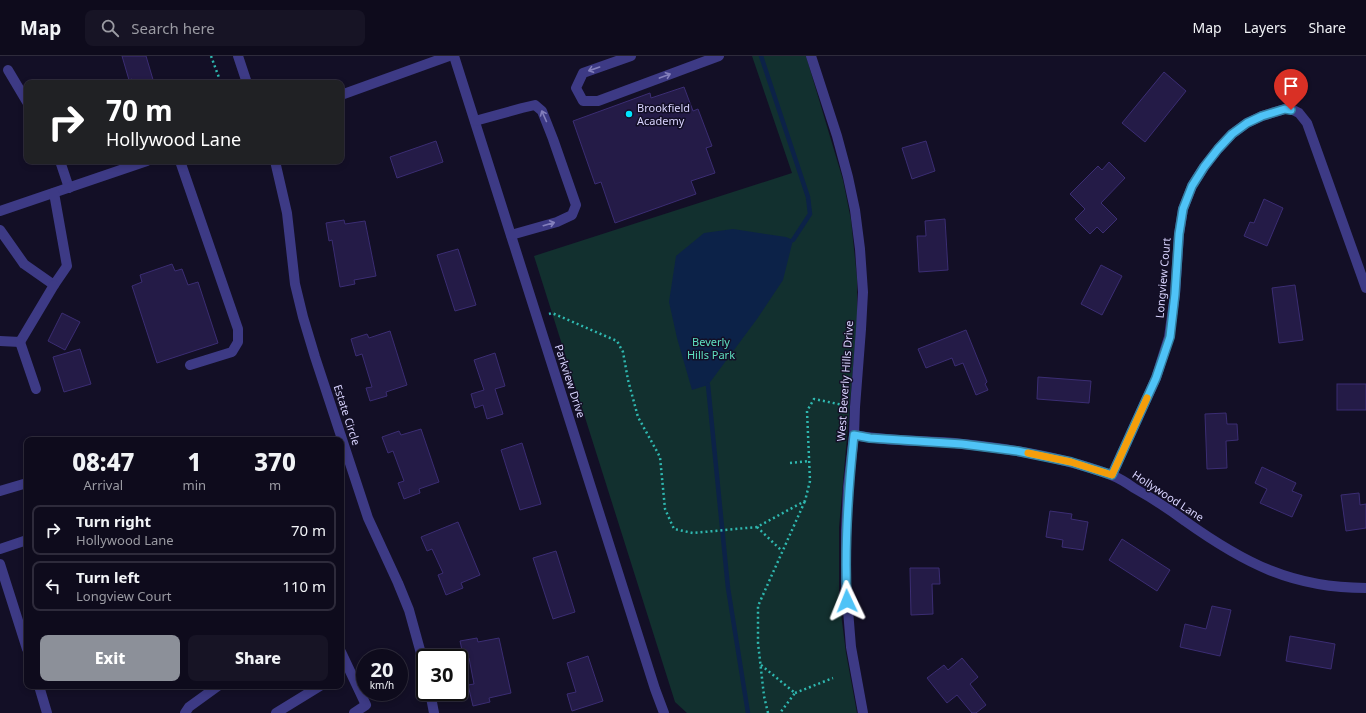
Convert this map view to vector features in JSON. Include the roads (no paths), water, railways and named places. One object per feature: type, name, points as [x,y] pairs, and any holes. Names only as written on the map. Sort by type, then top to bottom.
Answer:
[{"type":"street","points":[[238,56],[246,80]]},
{"type":"street","points":[[344,93],[449,56]]},
{"type":"street","name":"Parkview Drive","points":[[454,56],[655,689],[664,713]]},
{"type":"street","points":[[631,56],[583,73],[576,88],[583,101],[598,101],[719,56]]},
{"type":"street","name":"West Beverly Hills Drive","points":[[811,56],[837,136],[848,177],[855,210],[860,249],[863,292],[854,435],[848,487],[846,585],[851,646],[863,713]]},
{"type":"street","points":[[8,70],[24,97]]},
{"type":"street","points":[[475,121],[522,108],[535,106],[542,111],[576,205],[572,215],[557,222],[511,235]]},
{"type":"street","name":"Longview Court","points":[[1112,475],[1156,378],[1170,337],[1175,294],[1179,234],[1183,209],[1192,186],[1204,167],[1232,134],[1247,123],[1262,116],[1285,109],[1299,112],[1307,122],[1366,288]]},
{"type":"street","points":[[61,164],[69,188]]},
{"type":"street","points":[[0,211],[138,164]]},
{"type":"street","points":[[181,164],[238,329],[238,342],[232,352],[190,365]]},
{"type":"street","name":"Estate Circle","points":[[276,164],[287,213],[295,284],[315,357],[341,437]]},
{"type":"street","points":[[36,389],[20,342],[67,266],[54,193]]},
{"type":"street","points":[[0,230],[24,264],[54,285]]},
{"type":"street","points":[[0,341],[20,342]]},
{"type":"street","name":"Hollywood Lane","points":[[854,435],[870,438],[962,444],[1017,451],[1071,462],[1112,475],[1167,507],[1234,553],[1273,572],[1293,579],[1312,583],[1331,586],[1366,588]]},
{"type":"street","name":"Estate Circle","points":[[344,445],[368,518],[406,603],[419,649]]},
{"type":"street","points":[[0,491],[24,485]]},
{"type":"street","points":[[0,549],[24,541]]},
{"type":"street","points":[[0,564],[24,640]]},
{"type":"street","points":[[345,671],[366,705],[354,713]]},
{"type":"street","points":[[40,689],[47,713]]},
{"type":"street","points":[[185,713],[189,707],[214,689]]},
{"type":"street","points":[[276,713],[315,689]]},
{"type":"street","points":[[432,701],[434,713]]},
{"type":"water","points":[[733,229],[786,237],[793,240],[783,280],[757,319],[708,385],[692,390],[677,338],[669,302],[676,256],[704,233]]},
{"type":"waterway","points":[[761,56],[808,197],[810,214],[793,240]]},
{"type":"waterway","points":[[708,385],[728,588],[748,713]]},
{"type":"place","name":"Brookfield Academy","points":[[629,114]]},
{"type":"park label","name":"Beverly Hills Park","points":[[711,348]]}]
